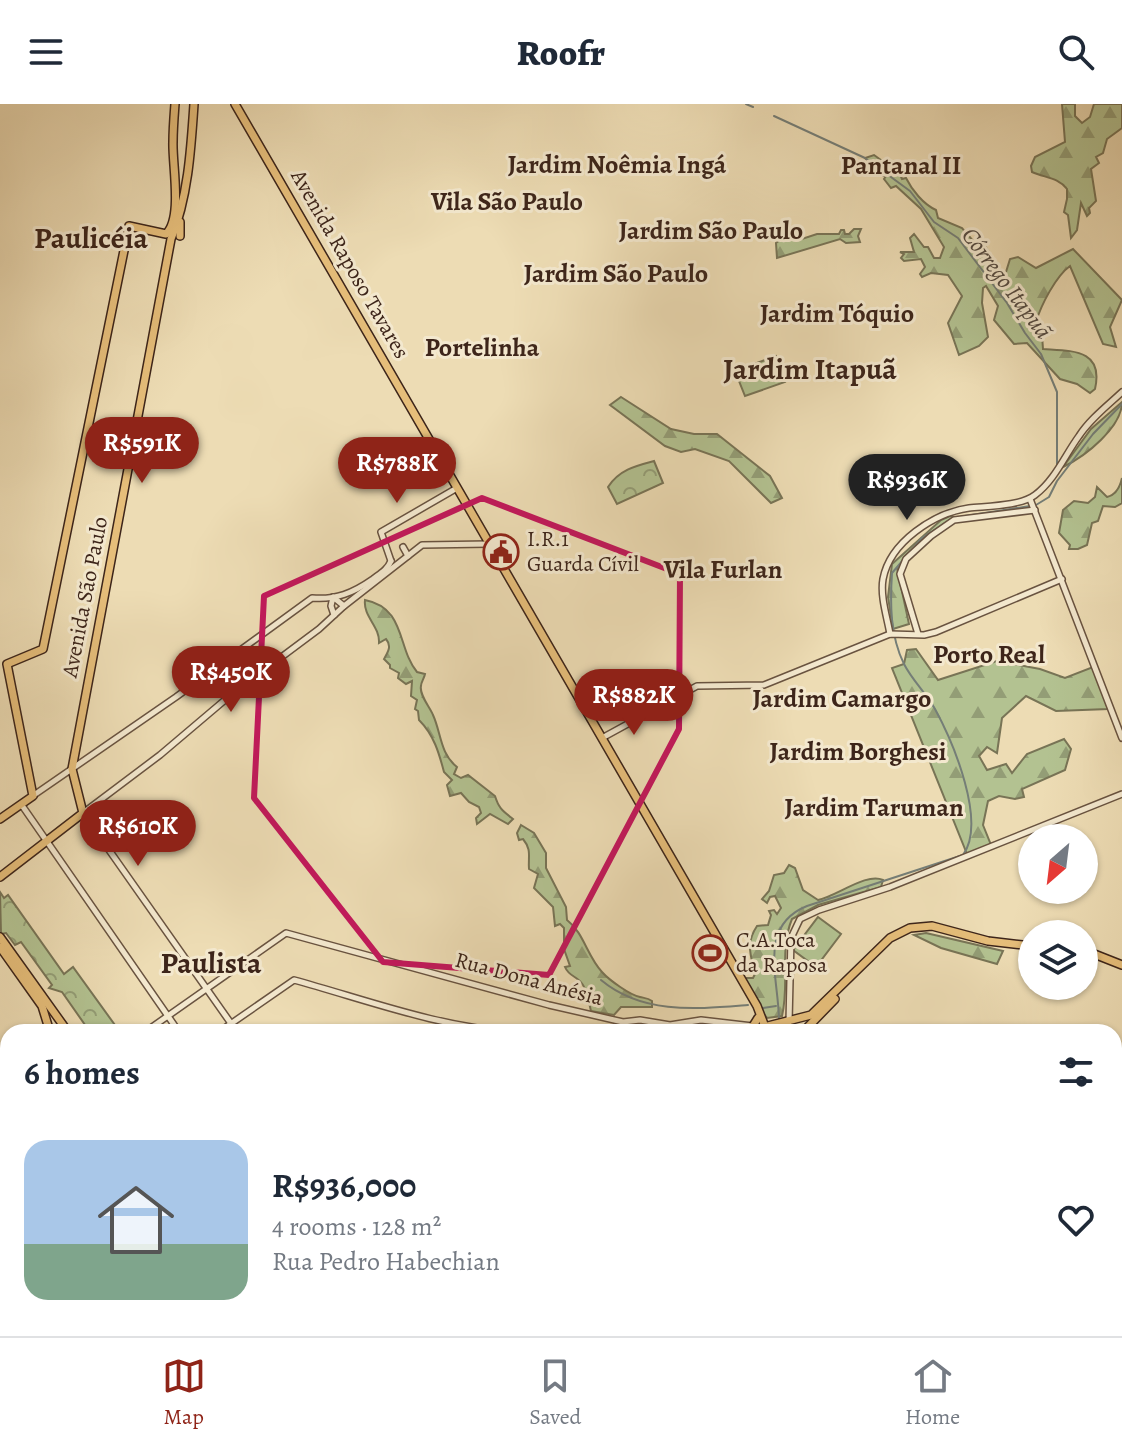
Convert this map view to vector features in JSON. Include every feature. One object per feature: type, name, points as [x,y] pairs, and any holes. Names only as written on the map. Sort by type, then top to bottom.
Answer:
[{"type":"main road","name":"Avenida São Paulo","points":[[83,813],[72,769],[172,236],[175,104]]},
{"type":"main road","points":[[0,819],[33,796],[7,664],[43,649],[129,226],[172,236],[180,220],[194,104]]},
{"type":"main road","name":"Avenida Raposo Tavares","points":[[235,104],[492,547]]},
{"type":"main road","points":[[174,166],[181,168],[188,165]]},
{"type":"main road","points":[[492,547],[751,999],[762,1024]]},
{"type":"main road","points":[[0,877],[83,813]]},
{"type":"main road","points":[[811,1024],[890,938],[910,928],[932,926],[1018,946]]},
{"type":"main road","points":[[0,937],[62,1024]]},
{"type":"main road","points":[[0,947],[42,1006],[47,1024]]},
{"type":"main road","points":[[1098,950],[1122,962]]},
{"type":"main road","points":[[751,999],[762,1024]]},
{"type":"main road","points":[[53,1024],[59,1019]]},
{"type":"main road","points":[[782,1024],[798,1024]]},
{"type":"street","points":[[918,634],[907,605],[900,574],[902,565],[943,526],[964,518],[1033,505],[1087,425],[1122,392]]},
{"type":"street","points":[[391,561],[381,532],[457,488]]},
{"type":"street","points":[[1033,505],[1122,738]]},
{"type":"street","points":[[894,633],[882,583],[892,557],[904,544],[929,522],[957,510],[1033,505]]},
{"type":"street","points":[[455,1024],[360,1001],[294,980],[232,1023],[83,813],[422,545],[492,547]]},
{"type":"street","points":[[403,547],[408,556]]},
{"type":"street","points":[[33,796],[301,605],[312,598],[355,592],[384,571],[391,561]]},
{"type":"street","points":[[391,561],[400,563]]},
{"type":"street","points":[[601,739],[697,686],[764,685],[894,633],[936,632],[1062,579]]},
{"type":"street","points":[[343,605],[346,595]]},
{"type":"street","points":[[333,597],[343,605]]},
{"type":"street","points":[[333,597],[331,606],[334,615]]},
{"type":"street","points":[[787,1023],[791,938],[800,919],[890,887],[1122,794]]},
{"type":"street","points":[[21,804],[173,1024]]},
{"type":"street","name":"Rua Dona Anésia","points":[[207,989],[286,933],[549,1005],[623,1022],[640,1020],[664,1024]]},
{"type":"street","points":[[156,1024],[207,989]]},
{"type":"street","points":[[790,1004],[809,1024]]},
{"type":"street","name":"Rua Dona Anésia","points":[[676,1024],[701,1020],[732,1024]]},
{"type":"highlighted area","points":[[482,498],[680,574],[679,729],[549,975],[383,962],[254,798],[264,596]]},
{"type":"green space","points":[[1062,104],[1075,104],[1075,116],[1082,123],[1090,117],[1094,104],[1122,104],[1122,128],[1107,139],[1103,153],[1096,157],[1099,163],[1091,169],[1096,201],[1089,208],[1087,216],[1081,203],[1077,230],[1071,238],[1068,215],[1064,212],[1067,189],[1055,180],[1032,172],[1031,166],[1035,157],[1065,142]]},
{"type":"green space","points":[[874,155],[892,168],[897,167],[902,179],[906,178],[918,196],[936,210],[938,218],[962,228],[974,242],[985,246],[991,255],[986,259],[1001,276],[1006,272],[1010,259],[1018,257],[1036,268],[1073,249],[1122,300],[1110,327],[1116,347],[1103,344],[1070,266],[1050,291],[1036,322],[1042,335],[1043,349],[1075,352],[1090,359],[1097,376],[1095,389],[1090,393],[1077,384],[1060,379],[1027,343],[1014,344],[994,320],[998,306],[986,286],[983,288],[982,303],[988,337],[979,346],[959,355],[948,323],[962,296],[948,275],[931,273],[922,277],[920,274],[925,267],[921,259],[904,261],[901,258],[904,254],[900,252],[914,252],[910,238],[914,234],[924,247],[928,247],[934,258],[940,258],[944,247],[921,209],[896,186],[891,188],[884,179],[886,176],[877,176],[865,158]]},
{"type":"green space","points":[[854,229],[861,229],[858,236],[860,242],[846,243],[840,239],[777,258],[776,243],[784,237],[794,234],[802,239],[817,234],[839,234],[841,230],[849,234]]},
{"type":"green space","points":[[776,356],[785,382],[745,396],[735,371]]},
{"type":"green space","points":[[621,397],[671,429],[694,434],[717,434],[770,476],[782,498],[771,503],[729,461],[695,449],[681,452],[665,446],[610,405]]},
{"type":"green space","points":[[1122,402],[1116,421],[1101,440],[1063,467],[1091,429]]},
{"type":"green space","points":[[654,461],[663,483],[617,504],[608,487],[612,481],[628,470]]},
{"type":"green space","points":[[1122,478],[1122,503],[1115,507],[1103,506],[1098,521],[1092,523],[1087,545],[1069,549],[1070,545],[1059,533],[1063,510],[1074,501],[1088,503],[1095,497],[1097,487],[1107,497],[1110,496],[1117,490]]},
{"type":"green space","points":[[954,517],[927,536],[897,568],[909,624],[893,629],[888,597],[892,564],[941,520]]},
{"type":"green space","points":[[365,600],[388,611],[411,662],[417,672],[425,674],[422,693],[444,749],[457,767],[454,774],[461,778],[468,775],[495,796],[498,804],[513,819],[508,824],[490,814],[477,824],[476,818],[481,813],[479,807],[461,793],[450,796],[447,785],[452,780],[444,772],[432,738],[419,720],[415,709],[417,700],[411,696],[412,681],[406,684],[398,678],[399,673],[390,668],[384,659],[389,644],[386,639],[379,643],[377,632],[366,612]]},
{"type":"green space","points":[[916,649],[938,680],[997,661],[1040,669],[1065,678],[1093,667],[1108,709],[1056,711],[1026,696],[1002,718],[997,753],[987,747],[979,756],[987,770],[1006,764],[1012,773],[1027,754],[1064,739],[1071,749],[1065,770],[1022,789],[1024,797],[999,796],[988,801],[983,825],[991,845],[967,854],[892,668],[904,664],[907,650]]},
{"type":"green space","points":[[521,825],[534,833],[546,853],[546,868],[566,907],[567,920],[578,931],[597,966],[625,990],[652,1001],[652,1007],[621,1007],[614,1015],[591,1011],[583,985],[565,967],[570,966],[564,949],[564,928],[560,924],[555,926],[553,907],[534,888],[538,874],[529,869],[528,846],[523,839],[519,840],[517,833]]},
{"type":"green space","points":[[789,865],[795,868],[803,890],[818,900],[869,879],[883,880],[881,887],[818,905],[792,919],[786,943],[782,1016],[767,1018],[758,1007],[745,978],[753,978],[755,974],[750,950],[753,932],[757,926],[768,925],[769,911],[774,910],[777,914],[781,908],[775,896],[770,897],[767,903],[762,899],[769,891],[774,875],[784,873]]},
{"type":"green space","points":[[0,892],[4,898],[8,895],[64,974],[73,967],[114,1024],[84,1024],[62,992],[49,988],[52,985],[21,942],[15,945],[6,933],[1,934]]},
{"type":"green space","points":[[818,917],[841,934],[816,967],[793,950]]},
{"type":"green space","points":[[926,933],[1003,951],[997,964],[941,948],[914,935]]},
{"type":"waterway","points":[[746,104],[753,107]]},
{"type":"waterway","name":"Córrego Itapuã","points":[[774,116],[865,158],[910,191],[934,222],[958,238],[1041,354],[1057,392],[1057,464]]},
{"type":"waterway","points":[[1036,505],[1049,497],[1057,481],[1093,434],[1122,404]]},
{"type":"waterway","points":[[965,516],[1030,506]]},
{"type":"waterway","points":[[779,1021],[774,955],[776,940],[791,915],[807,906],[963,855],[969,841],[969,803],[958,761],[935,709],[899,653],[891,608],[892,573],[922,538],[951,519]]},
{"type":"waterway","points":[[601,980],[617,991],[653,1004],[690,1008],[748,1005]]},
{"type":"waterway","points":[[763,1008],[776,1006]]},
{"type":"place","name":"I.R.1 Guarda Cívil","points":[[501,552]]},
{"type":"place","name":"C.A.Toca da Raposa","points":[[710,953]]},
{"type":"district","name":"Jardim Noêmia Ingá","points":[[617,164]]},
{"type":"district","name":"Pantanal II","points":[[901,165]]},
{"type":"district","name":"Vila São Paulo","points":[[507,201]]},
{"type":"district","name":"Jardim São Paulo","points":[[711,230]]},
{"type":"district","name":"Paulicéia","points":[[91,238]]},
{"type":"district","name":"Jardim São Paulo","points":[[616,273]]},
{"type":"district","name":"Jardim Tóquio","points":[[837,313]]},
{"type":"district","name":"Portelinha","points":[[482,347]]},
{"type":"district","name":"Jardim Itapuã","points":[[810,369]]},
{"type":"district","name":"Vila Furlan","points":[[723,569]]},
{"type":"district","name":"Porto Real","points":[[989,654]]},
{"type":"district","name":"Jardim Camargo","points":[[842,698]]},
{"type":"district","name":"Jardim Borghesi","points":[[858,751]]},
{"type":"district","name":"Jardim Taruman","points":[[874,807]]},
{"type":"district","name":"Paulista","points":[[211,963]]}]
